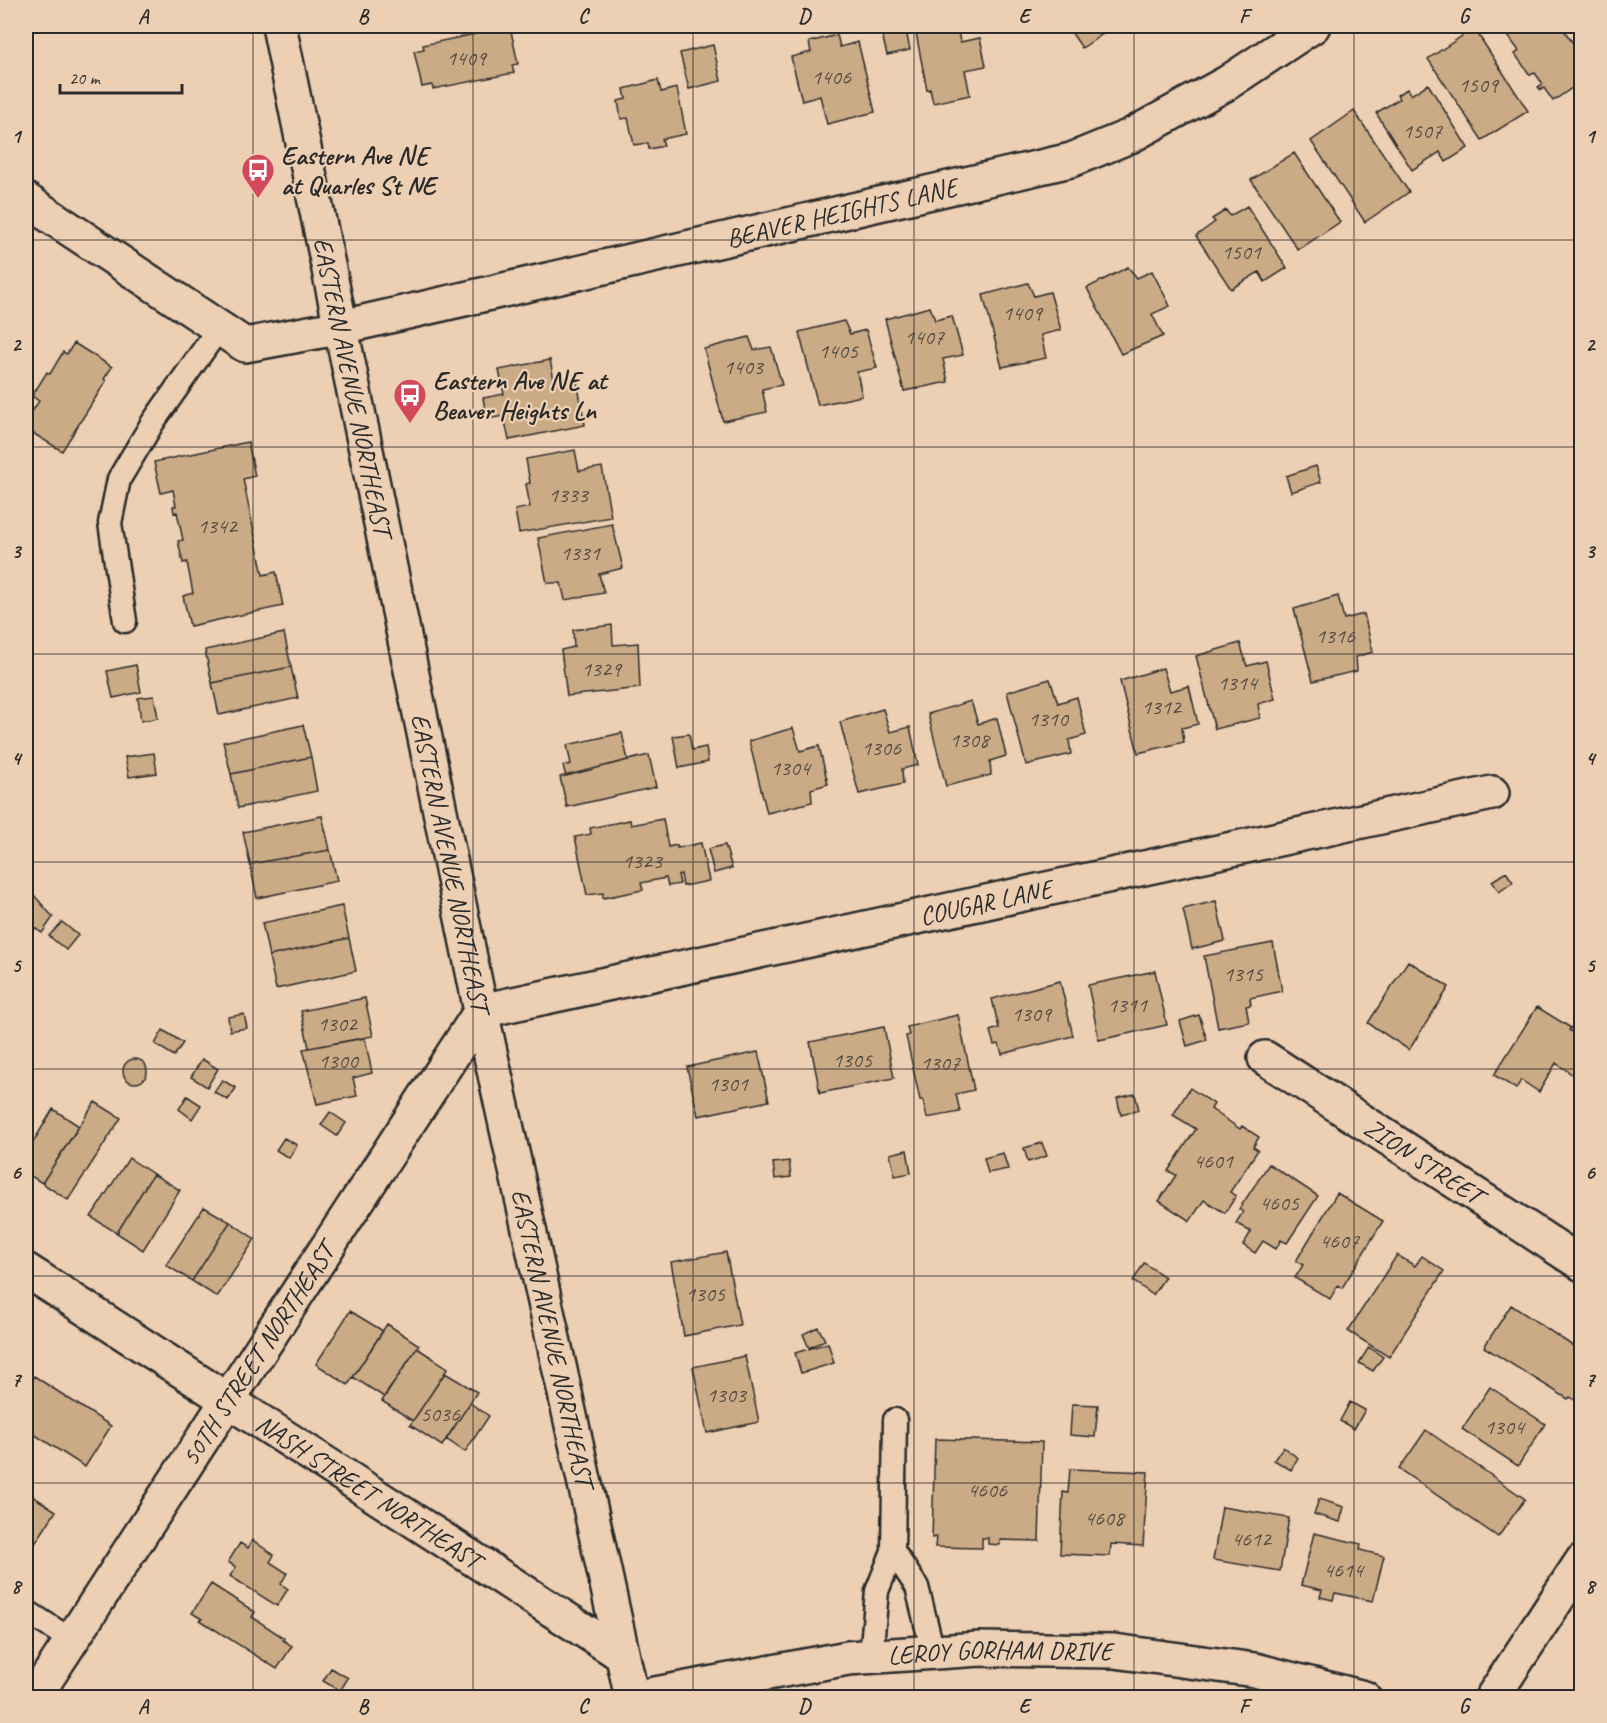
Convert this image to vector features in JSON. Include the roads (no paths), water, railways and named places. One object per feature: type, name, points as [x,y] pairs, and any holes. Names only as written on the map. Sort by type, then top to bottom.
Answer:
[{"type":"street","name":"EASTERN AVENUE NORTHEAST","points":[[279,26],[481,1011],[633,1698]]},
{"type":"street","name":"BEAVER HEIGHTS LANE","points":[[26,200],[245,345],[342,327],[1071,160],[1130,136],[1227,83],[1313,26]]},
{"type":"street","name":"COUGAR LANE","points":[[481,1011],[1492,793]]},
{"type":"street","name":"50TH STREET NORTHEAST","points":[[34,1698],[481,1011]]},
{"type":"street","name":"ZION STREET","points":[[1265,1058],[1581,1264]]},
{"type":"street","name":"NASH STREET NORTHEAST","points":[[26,1270],[622,1655]]},
{"type":"street","points":[[1492,1698],[1581,1561]]},
{"type":"street","name":"LEROY GORHAM DRIVE","points":[[633,1698],[848,1658],[980,1649],[1114,1651],[1256,1670],[1364,1698]]},
{"type":"lane","points":[[125,621],[110,523],[119,479],[153,422],[219,328]]},
{"type":"lane","points":[[871,1656],[877,1591],[893,1551],[895,1420]]},
{"type":"lane","points":[[893,1551],[917,1587],[933,1652]]},
{"type":"lane","points":[[26,1611],[71,1640]]},
{"type":"place","name":"Eastern Ave NE at Quarles St NE","points":[[258,199]]},
{"type":"place","name":"Eastern Ave NE at Beaver Heights Ln","points":[[410,424]]}]
